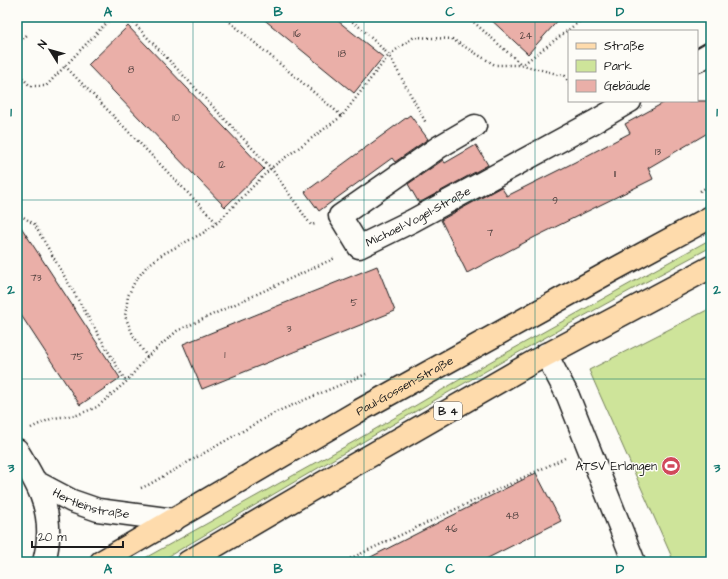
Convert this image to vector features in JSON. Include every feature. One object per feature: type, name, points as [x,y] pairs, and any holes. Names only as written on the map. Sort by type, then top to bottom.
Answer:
[{"type":"main road","name":"Paul-Gossen-Straße","points":[[101,562],[357,412],[711,217]]},
{"type":"main road","name":"B 4","points":[[188,562],[546,354],[711,267]]},
{"type":"street","points":[[698,60],[711,53]]},
{"type":"street","name":"Michael-Vogel-Straße","points":[[340,216],[359,247],[412,221],[628,102]]},
{"type":"street","points":[[340,216],[439,147],[475,126]]},
{"type":"street","points":[[546,354],[568,396],[634,562]]},
{"type":"street","name":"Hertleinstraße","points":[[17,451],[36,482],[44,503],[48,526],[48,539],[44,562]]},
{"type":"street","name":"Hertleinstraße","points":[[36,482],[72,501],[98,510],[174,520]]},
{"type":"path","points":[[17,72],[30,86],[46,86],[112,17]]},
{"type":"path","points":[[128,17],[272,168],[311,225],[340,216]]},
{"type":"path","points":[[224,17],[342,116]]},
{"type":"path","points":[[346,17],[361,28],[389,55],[439,147]]},
{"type":"path","points":[[468,17],[522,65]]},
{"type":"path","points":[[576,17],[580,21]]},
{"type":"path","points":[[568,30],[580,21],[601,17]]},
{"type":"path","points":[[522,65],[568,30]]},
{"type":"path","points":[[17,44],[27,35]]},
{"type":"path","points":[[147,357],[133,335],[125,316],[128,296],[135,281],[147,266],[163,254],[203,233],[217,223],[272,168],[342,116],[389,55],[414,37],[452,39],[495,66],[522,65],[565,76],[568,81]]},
{"type":"path","points":[[66,66],[217,223]]},
{"type":"path","points":[[697,192],[711,185]]},
{"type":"path","points":[[17,213],[34,224],[126,382]]},
{"type":"path","points":[[26,431],[37,424],[53,418],[77,415],[96,407],[126,382],[147,357],[177,331],[359,247]]},
{"type":"path","points":[[134,490],[148,485],[276,412],[367,374]]},
{"type":"path","points":[[343,562],[588,446]]},
{"type":"green space","points":[[711,239],[711,247],[502,362],[364,441],[159,562],[138,562],[355,441],[488,363]]},
{"type":"green space","name":"ATSV Erlangen","points":[[711,308],[711,562],[674,562],[589,370]]},
{"type":"building","points":[[261,17],[333,17],[383,57],[354,93]]},
{"type":"building","points":[[488,17],[561,17],[528,54]]},
{"type":"building","points":[[128,26],[264,169],[225,207],[88,65]]},
{"type":"building","points":[[711,101],[711,131],[648,168],[653,179],[535,237],[467,273],[441,220],[501,187],[507,196],[575,162],[630,133],[625,124],[665,102]]},
{"type":"building","points":[[410,115],[428,139],[395,162],[392,158],[319,211],[305,192]]},
{"type":"building","points":[[476,145],[488,165],[419,203],[408,184],[443,160],[445,163]]},
{"type":"building","points":[[17,221],[120,378],[80,405],[17,309]]},
{"type":"building","points":[[377,266],[395,311],[202,389],[183,344]]},
{"type":"building","points":[[536,473],[561,521],[480,562],[361,562]]},
{"type":"place","name":"ATSV Erlangen","points":[[671,466]]}]
